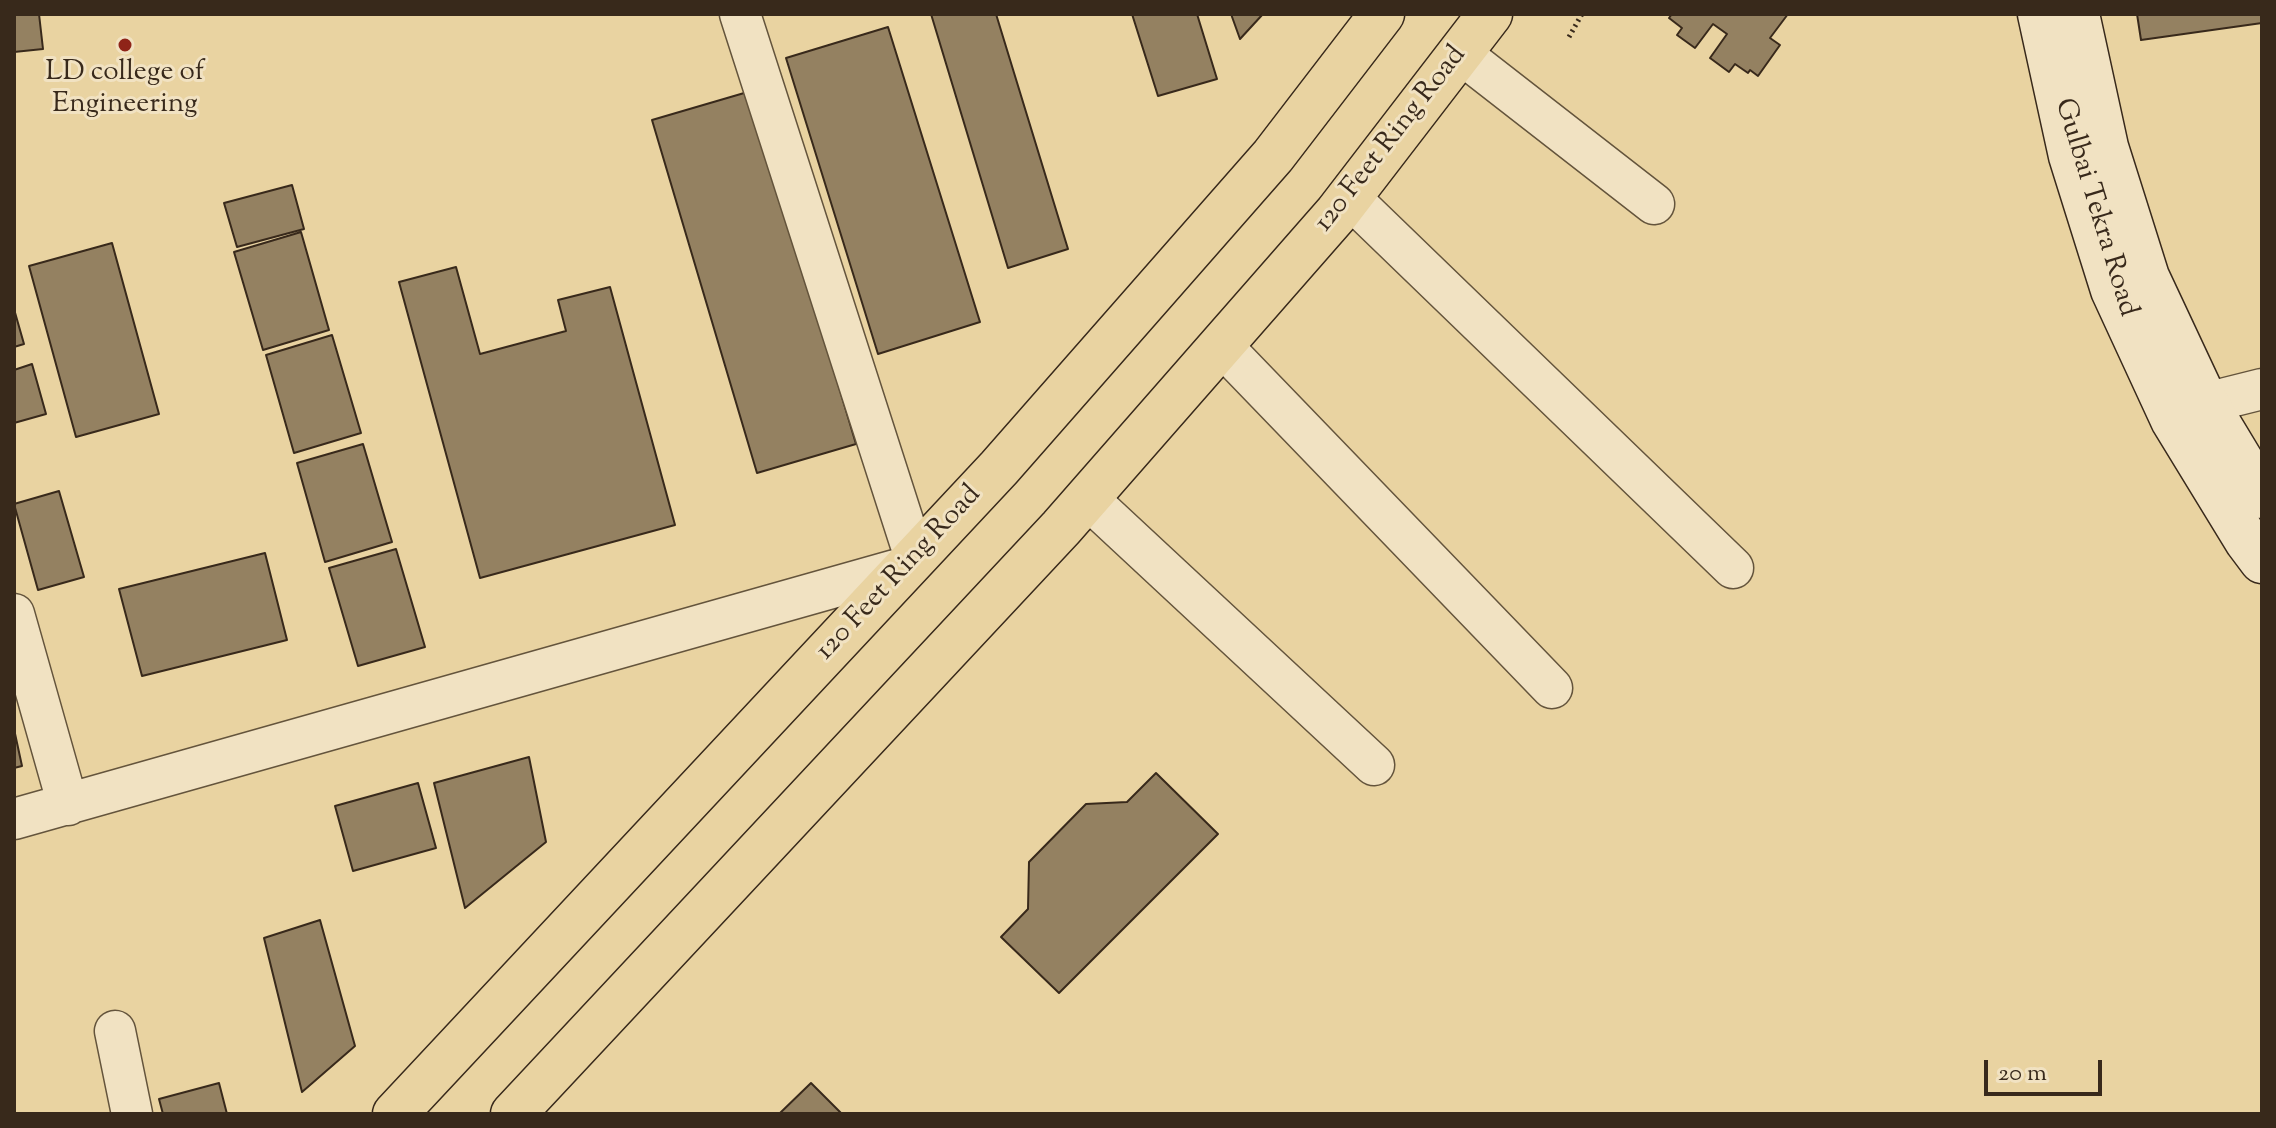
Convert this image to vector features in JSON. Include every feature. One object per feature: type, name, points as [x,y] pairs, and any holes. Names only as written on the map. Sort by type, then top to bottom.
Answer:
[{"type":"main road","name":"120 Feet Ring Road","points":[[395,1114],[999,468],[1273,156],[1382,14]]},
{"type":"main road","name":"120 Feet Ring Road","points":[[513,1114],[1087,498],[1349,197],[1490,14]]},
{"type":"main road","name":"Gulbai Tekra Road","points":[[2040,14],[2071,156],[2113,290],[2173,420],[2262,561]]},
{"type":"main road","name":"Gulbai Tekra Road","points":[[2077,14],[2106,147],[2147,277],[2206,403],[2262,496]]},
{"type":"street","points":[[14,819],[911,562],[740,14]]},
{"type":"street","points":[[1460,53],[1654,204]]},
{"type":"street","points":[[1349,197],[1733,568]]},
{"type":"street","points":[[1221,345],[1552,688]]},
{"type":"street","points":[[2206,403],[2262,389]]},
{"type":"street","points":[[1087,498],[1374,765]]},
{"type":"street","points":[[14,614],[68,805]]},
{"type":"street","points":[[115,1031],[132,1114]]},
{"type":"path","points":[[1569,37],[1582,14]]},
{"type":"building","points":[[14,14],[39,14],[43,49],[14,52]]},
{"type":"building","points":[[931,14],[996,14],[1068,249],[1008,268]]},
{"type":"building","points":[[1132,14],[1197,14],[1217,79],[1158,96]]},
{"type":"building","points":[[1231,14],[1263,14],[1240,39]]},
{"type":"building","points":[[1672,14],[1788,14],[1770,38],[1780,45],[1758,76],[1735,64],[1729,72],[1710,58],[1727,34],[1713,24],[1695,48],[1677,35],[1682,28],[1669,18]]},
{"type":"building","points":[[2137,14],[2262,14],[2262,23],[2141,40]]},
{"type":"building","points":[[888,27],[980,322],[878,354],[786,58]]},
{"type":"building","points":[[751,91],[856,444],[757,473],[652,120]]},
{"type":"building","points":[[292,185],[304,229],[237,247],[224,203]]},
{"type":"building","points":[[301,232],[329,330],[263,350],[234,252]]},
{"type":"building","points":[[112,243],[159,414],[76,437],[29,266]]},
{"type":"building","points":[[456,267],[480,354],[566,331],[558,300],[610,287],[675,525],[480,578],[399,282]]},
{"type":"building","points":[[14,309],[24,344],[14,347]]},
{"type":"building","points":[[332,335],[361,433],[294,453],[266,355]]},
{"type":"building","points":[[32,364],[46,414],[14,423],[14,370]]},
{"type":"building","points":[[363,444],[392,542],[325,562],[297,463]]},
{"type":"building","points":[[59,491],[84,577],[38,590],[14,504]]},
{"type":"building","points":[[396,549],[425,647],[358,666],[329,568]]},
{"type":"building","points":[[265,553],[287,640],[142,676],[119,589]]},
{"type":"building","points":[[14,729],[22,766],[14,768]]},
{"type":"building","points":[[529,757],[546,842],[465,908],[434,783]]},
{"type":"building","points":[[1156,773],[1218,834],[1059,993],[1001,937],[1028,909],[1029,862],[1086,804],[1127,802]]},
{"type":"building","points":[[418,783],[436,848],[353,871],[335,806]]},
{"type":"building","points":[[320,920],[355,1046],[302,1092],[264,938]]},
{"type":"building","points":[[219,1083],[227,1114],[163,1114],[159,1099]]},
{"type":"building","points":[[811,1083],[842,1114],[779,1114]]},
{"type":"place","name":"LD college of Engineering","points":[[125,45]]}]
